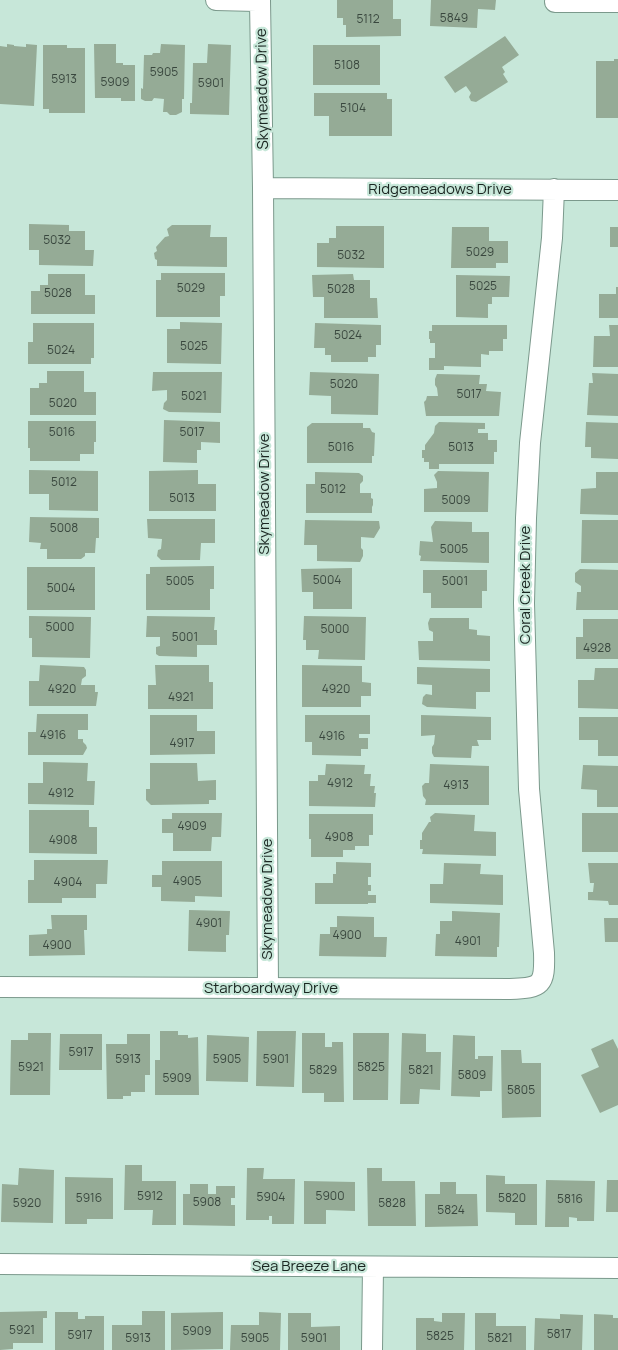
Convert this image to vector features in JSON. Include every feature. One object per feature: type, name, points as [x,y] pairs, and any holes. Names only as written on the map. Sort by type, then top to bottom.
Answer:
[{"type":"street","points":[[216,0],[260,1]]},
{"type":"street","name":"Skymeadow Drive","points":[[260,1],[268,988]]},
{"type":"street","points":[[555,2],[618,2]]},
{"type":"street","name":"Ridgemeadows Drive","points":[[263,188],[618,190]]},
{"type":"street","name":"Coral Creek Drive","points":[[541,981],[544,961],[529,789],[524,603],[530,443],[552,238],[554,189]]},
{"type":"street","name":"Starboardway Drive","points":[[0,987],[510,989],[528,988],[537,985],[541,981]]},
{"type":"street","name":"Sea Breeze Lane","points":[[0,1264],[618,1268]]},
{"type":"street","points":[[372,1350],[373,1267]]},
{"type":"building","points":[[337,0],[393,0],[393,19],[401,19],[401,36],[346,37],[346,25],[343,25],[343,18],[337,18]]},
{"type":"building","points":[[431,0],[496,0],[495,10],[478,9],[477,28],[430,26]]},
{"type":"building","points":[[505,36],[519,55],[502,67],[505,72],[503,74],[508,82],[476,102],[471,101],[469,97],[471,93],[466,86],[455,93],[444,77]]},
{"type":"building","points":[[7,44],[26,47],[26,44],[37,45],[34,106],[0,104],[0,46],[7,47]]},
{"type":"building","points":[[94,44],[116,44],[116,63],[135,65],[135,101],[121,101],[121,98],[95,98]]},
{"type":"building","points":[[161,44],[185,45],[184,99],[182,99],[182,112],[176,115],[163,112],[164,99],[154,98],[152,101],[145,101],[141,99],[144,55],[160,53]]},
{"type":"building","points":[[208,44],[231,45],[229,115],[190,114],[193,63],[207,63]]},
{"type":"building","points":[[43,45],[67,45],[67,48],[85,48],[85,113],[49,113],[49,109],[43,109]]},
{"type":"building","points":[[313,45],[380,45],[380,85],[313,85]]},
{"type":"building","points":[[614,59],[618,59],[618,118],[596,118],[596,61],[614,61]]},
{"type":"building","points":[[314,93],[387,93],[387,99],[392,99],[392,136],[329,136],[329,116],[314,116]]},
{"type":"building","points":[[29,224],[69,225],[69,231],[85,231],[85,250],[94,250],[93,266],[39,265],[39,250],[29,250]]},
{"type":"building","points":[[172,225],[211,225],[210,237],[227,237],[227,267],[157,266],[154,253],[157,251],[156,247],[165,237],[169,236],[167,229]]},
{"type":"building","points":[[336,226],[384,226],[384,268],[317,267],[317,243],[329,243],[329,238],[336,238]]},
{"type":"building","points":[[452,227],[489,227],[489,241],[508,241],[508,263],[496,263],[496,268],[451,268]]},
{"type":"building","points":[[610,227],[618,227],[618,247],[610,247]]},
{"type":"building","points":[[161,273],[225,273],[225,296],[220,296],[220,317],[156,317],[156,280],[161,280]]},
{"type":"building","points":[[48,274],[85,274],[85,295],[95,295],[95,314],[31,314],[31,291],[40,291],[40,285],[48,285]]},
{"type":"building","points":[[353,274],[354,280],[370,280],[370,298],[377,298],[378,318],[324,318],[324,297],[313,297],[312,275]]},
{"type":"building","points":[[456,275],[510,276],[509,297],[492,297],[492,304],[488,304],[488,318],[456,317]]},
{"type":"building","points":[[616,287],[618,287],[618,318],[599,318],[599,294],[616,294]]},
{"type":"building","points":[[180,322],[222,323],[221,364],[167,363],[167,329],[180,329]]},
{"type":"building","points":[[33,323],[94,323],[94,358],[91,358],[91,364],[28,364],[28,342],[33,342]]},
{"type":"building","points":[[315,323],[381,325],[381,345],[376,345],[376,357],[368,357],[368,362],[331,362],[331,355],[325,355],[325,348],[314,348]]},
{"type":"building","points":[[432,325],[507,325],[507,339],[503,339],[503,351],[489,351],[489,355],[481,354],[481,367],[444,366],[444,370],[429,370],[429,358],[435,358],[435,343],[430,343],[429,339],[429,331],[432,331]]},
{"type":"building","points":[[609,325],[618,325],[618,367],[593,367],[594,336],[610,336]]},
{"type":"building","points":[[47,371],[84,371],[84,392],[96,392],[96,415],[30,415],[30,388],[39,388],[39,383],[47,383]]},
{"type":"building","points":[[153,372],[222,372],[221,413],[169,412],[163,409],[164,403],[167,400],[167,390],[152,391]]},
{"type":"building","points":[[310,372],[379,374],[378,415],[331,414],[331,396],[309,395]]},
{"type":"building","points":[[592,373],[618,374],[618,416],[587,415],[589,383],[593,383]]},
{"type":"building","points":[[437,374],[480,375],[479,384],[487,384],[486,391],[501,392],[499,416],[426,416],[424,402],[427,396],[438,396],[435,385]]},
{"type":"building","points":[[164,420],[220,422],[220,443],[201,442],[201,450],[197,450],[197,463],[163,462]]},
{"type":"building","points":[[28,421],[96,421],[94,454],[80,454],[80,461],[30,461]]},
{"type":"building","points":[[439,422],[485,423],[485,429],[478,429],[478,433],[488,433],[488,440],[497,440],[494,464],[439,464],[439,469],[429,469],[429,462],[424,462],[424,458],[422,458],[422,450],[425,450],[425,445]]},
{"type":"building","points":[[586,422],[618,423],[618,459],[591,458],[591,447],[585,447]]},
{"type":"building","points":[[312,423],[363,423],[363,428],[370,428],[375,433],[372,463],[307,463],[307,427]]},
{"type":"building","points":[[29,470],[98,471],[98,511],[49,510],[49,494],[29,494]]},
{"type":"building","points":[[198,470],[198,484],[216,484],[216,511],[149,511],[149,471]]},
{"type":"building","points":[[438,471],[489,472],[488,512],[424,512],[424,489],[437,488],[434,475]]},
{"type":"building","points":[[315,472],[359,473],[363,476],[363,481],[360,484],[360,493],[371,493],[371,498],[373,499],[372,513],[306,513],[306,484],[315,484]]},
{"type":"building","points":[[596,472],[618,472],[618,515],[580,514],[581,489],[596,488]]},
{"type":"building","points":[[30,517],[99,518],[99,538],[96,538],[95,553],[85,553],[85,556],[81,559],[47,559],[47,549],[40,549],[41,543],[29,542]]},
{"type":"building","points":[[147,519],[215,519],[215,543],[201,543],[200,560],[161,560],[157,556],[158,550],[161,549],[162,539],[148,538]]},
{"type":"building","points":[[305,520],[379,521],[380,528],[374,538],[361,537],[363,556],[360,562],[317,561],[317,545],[304,545]]},
{"type":"building","points":[[582,520],[618,520],[618,563],[581,563]]},
{"type":"building","points":[[435,521],[472,522],[472,532],[489,532],[489,563],[420,561],[420,541],[433,542],[431,527]]},
{"type":"building","points":[[214,566],[214,589],[210,589],[210,610],[146,610],[146,574],[150,574],[150,567]]},
{"type":"building","points":[[27,567],[95,567],[95,610],[27,610]]},
{"type":"building","points":[[352,568],[352,609],[313,609],[313,592],[302,592],[301,569]]},
{"type":"building","points":[[580,569],[618,570],[618,610],[576,610],[577,592],[581,592],[581,586],[575,582],[575,573]]},
{"type":"building","points":[[423,570],[487,570],[487,591],[482,591],[482,608],[431,608],[431,593],[423,593]]},
{"type":"building","points":[[29,616],[91,617],[90,658],[32,657],[32,638],[29,638]]},
{"type":"building","points":[[147,616],[215,617],[214,630],[217,630],[217,645],[197,645],[197,657],[159,656],[156,654],[156,647],[160,646],[160,637],[146,637]]},
{"type":"building","points":[[304,616],[366,617],[365,660],[318,659],[319,650],[306,650],[306,640],[303,640]]},
{"type":"building","points":[[430,618],[469,618],[469,629],[477,630],[477,635],[490,636],[490,661],[419,660],[418,641],[433,641],[433,632],[429,630],[428,623]]},
{"type":"building","points":[[583,619],[618,619],[618,659],[576,659],[576,637],[583,637]]},
{"type":"building","points":[[40,665],[84,667],[86,676],[82,679],[81,685],[95,685],[95,692],[98,692],[96,706],[29,706],[29,681],[39,681]]},
{"type":"building","points":[[155,665],[209,665],[209,682],[213,682],[213,709],[148,709],[148,685],[156,685]]},
{"type":"building","points":[[302,665],[362,666],[362,682],[371,683],[371,696],[361,696],[361,707],[302,707]]},
{"type":"building","points":[[417,667],[490,669],[490,692],[476,692],[476,709],[427,707],[422,704],[423,697],[426,694],[432,695],[432,685],[417,684]]},
{"type":"building","points":[[595,668],[618,668],[618,709],[578,708],[578,680],[594,680]]},
{"type":"building","points":[[37,714],[88,714],[88,730],[78,730],[78,739],[83,739],[87,748],[83,755],[28,755],[28,732],[36,732]]},
{"type":"building","points":[[150,715],[197,715],[197,731],[215,731],[215,754],[150,755]]},
{"type":"building","points":[[305,715],[370,715],[370,734],[359,734],[359,738],[368,738],[368,749],[361,749],[361,756],[312,755],[312,742],[305,742]]},
{"type":"building","points":[[421,715],[491,717],[491,740],[477,740],[479,746],[472,746],[471,758],[434,757],[432,747],[435,735],[421,736]]},
{"type":"building","points":[[579,717],[618,717],[618,756],[598,756],[598,740],[579,740]]},
{"type":"building","points":[[43,762],[88,763],[87,781],[95,781],[94,805],[28,804],[28,783],[43,783]]},
{"type":"building","points":[[150,763],[197,763],[198,781],[216,780],[216,800],[209,800],[209,804],[151,805],[146,800],[146,789],[150,789]]},
{"type":"building","points":[[326,764],[365,765],[364,774],[371,774],[370,786],[375,786],[375,807],[309,806],[309,781],[318,781],[318,775],[325,775]]},
{"type":"building","points":[[430,764],[489,766],[489,805],[425,805],[426,800],[423,796],[422,786],[425,783],[429,783]]},
{"type":"building","points":[[583,765],[618,766],[618,807],[597,807],[597,790],[581,789]]},
{"type":"building","points":[[29,810],[89,810],[89,827],[97,827],[97,854],[29,853]]},
{"type":"building","points":[[172,813],[222,813],[221,837],[212,837],[211,851],[173,851],[173,833],[162,833],[162,819],[172,819]]},
{"type":"building","points":[[435,813],[475,815],[474,831],[496,832],[496,856],[422,854],[423,849],[420,849],[420,840],[422,840],[422,833],[429,822],[431,822],[430,817]]},
{"type":"building","points":[[582,813],[618,813],[618,852],[582,852]]},
{"type":"building","points":[[309,814],[373,814],[373,835],[369,835],[369,846],[355,846],[355,850],[343,850],[343,857],[311,857]]},
{"type":"building","points":[[34,860],[108,860],[107,884],[96,884],[96,898],[62,898],[62,903],[28,903],[28,880],[34,880]]},
{"type":"building","points":[[162,861],[222,861],[222,897],[195,896],[195,902],[161,901],[161,887],[152,887],[152,875],[162,875]]},
{"type":"building","points":[[336,862],[371,863],[371,877],[368,877],[368,885],[371,885],[371,891],[368,891],[368,895],[376,895],[376,903],[315,904],[315,883],[333,883],[333,874],[336,874]]},
{"type":"building","points":[[444,863],[481,864],[480,874],[503,875],[503,905],[430,903],[430,884],[443,884]]},
{"type":"building","points":[[588,863],[618,863],[618,905],[609,905],[608,901],[588,900],[588,892],[593,892],[594,883],[590,883]]},
{"type":"building","points":[[189,910],[230,911],[229,935],[226,935],[226,952],[188,951]]},
{"type":"building","points":[[452,911],[500,913],[497,957],[435,956],[436,934],[440,934],[440,921],[452,921]]},
{"type":"building","points":[[51,915],[87,915],[87,930],[84,930],[85,955],[29,956],[29,935],[47,934],[47,929],[52,929]]},
{"type":"building","points":[[337,916],[374,917],[374,937],[387,937],[386,957],[319,956],[320,934],[330,934],[330,927],[337,927]]},
{"type":"building","points":[[604,918],[618,918],[618,942],[605,942]]},
{"type":"building","points":[[160,1031],[178,1031],[178,1035],[188,1035],[188,1038],[198,1037],[199,1095],[155,1095],[155,1060],[160,1060]]},
{"type":"building","points":[[257,1031],[296,1031],[294,1087],[256,1086]]},
{"type":"building","points":[[28,1033],[51,1033],[50,1095],[10,1095],[11,1040],[28,1040]]},
{"type":"building","points":[[302,1033],[325,1033],[325,1047],[332,1047],[332,1042],[343,1042],[344,1102],[324,1102],[324,1093],[302,1093]]},
{"type":"building","points":[[353,1033],[389,1033],[388,1100],[353,1100]]},
{"type":"building","points":[[402,1033],[426,1034],[426,1052],[441,1052],[440,1090],[420,1089],[419,1104],[400,1104]]},
{"type":"building","points":[[60,1034],[102,1034],[102,1070],[59,1070]]},
{"type":"building","points":[[127,1034],[150,1034],[150,1075],[145,1075],[145,1092],[131,1092],[131,1096],[123,1096],[123,1099],[107,1099],[106,1044],[127,1044]]},
{"type":"building","points":[[207,1035],[249,1037],[248,1082],[206,1081]]},
{"type":"building","points":[[453,1035],[475,1036],[475,1059],[478,1059],[478,1056],[493,1056],[492,1091],[480,1091],[480,1097],[451,1096]]},
{"type":"building","points":[[613,1039],[618,1049],[618,1105],[600,1113],[581,1075],[599,1067],[591,1049]]},
{"type":"building","points":[[501,1050],[521,1050],[522,1063],[541,1063],[541,1117],[502,1118]]},
{"type":"building","points":[[125,1165],[142,1165],[142,1181],[176,1181],[176,1225],[152,1225],[153,1210],[124,1210]]},
{"type":"building","points":[[19,1168],[54,1170],[53,1223],[1,1222],[2,1184],[18,1185]]},
{"type":"building","points":[[247,1168],[264,1168],[263,1179],[295,1179],[294,1224],[272,1224],[272,1216],[269,1216],[269,1220],[246,1220]]},
{"type":"building","points":[[367,1168],[382,1168],[382,1181],[415,1181],[416,1226],[368,1226]]},
{"type":"building","points":[[486,1175],[505,1176],[505,1184],[537,1184],[537,1225],[515,1225],[515,1213],[486,1212]]},
{"type":"building","points":[[65,1177],[113,1178],[113,1219],[87,1219],[87,1224],[65,1224]]},
{"type":"building","points":[[546,1180],[595,1181],[594,1221],[577,1221],[577,1218],[569,1217],[569,1227],[545,1227]]},
{"type":"building","points":[[607,1180],[618,1180],[618,1212],[606,1212]]},
{"type":"building","points":[[304,1181],[355,1182],[355,1211],[326,1210],[326,1224],[304,1224]]},
{"type":"building","points":[[440,1182],[456,1182],[456,1194],[477,1194],[478,1226],[425,1227],[425,1194],[440,1194]]},
{"type":"building","points":[[190,1184],[208,1184],[208,1194],[216,1194],[216,1186],[235,1186],[235,1198],[231,1198],[231,1205],[235,1205],[235,1226],[183,1225],[183,1194],[190,1194]]},
{"type":"building","points":[[47,1311],[47,1318],[43,1318],[43,1343],[13,1343],[13,1349],[0,1350],[0,1312]]},
{"type":"building","points":[[142,1311],[165,1311],[165,1350],[112,1350],[112,1325],[142,1325]]},
{"type":"building","points":[[55,1312],[78,1312],[78,1319],[85,1319],[85,1316],[104,1316],[104,1350],[55,1350]]},
{"type":"building","points":[[223,1312],[223,1349],[171,1350],[171,1313]]},
{"type":"building","points":[[259,1312],[281,1313],[280,1350],[230,1350],[231,1325],[259,1325]]},
{"type":"building","points":[[288,1313],[311,1313],[311,1327],[340,1326],[340,1350],[288,1350]]},
{"type":"building","points":[[442,1313],[465,1313],[464,1350],[416,1350],[416,1318],[434,1318],[434,1321],[442,1322]]},
{"type":"building","points":[[475,1313],[496,1313],[496,1326],[526,1326],[526,1350],[475,1350]]},
{"type":"building","points":[[560,1314],[583,1315],[582,1350],[534,1350],[535,1318],[560,1319]]},
{"type":"building","points":[[594,1314],[613,1315],[613,1318],[618,1318],[618,1350],[594,1350]]}]
